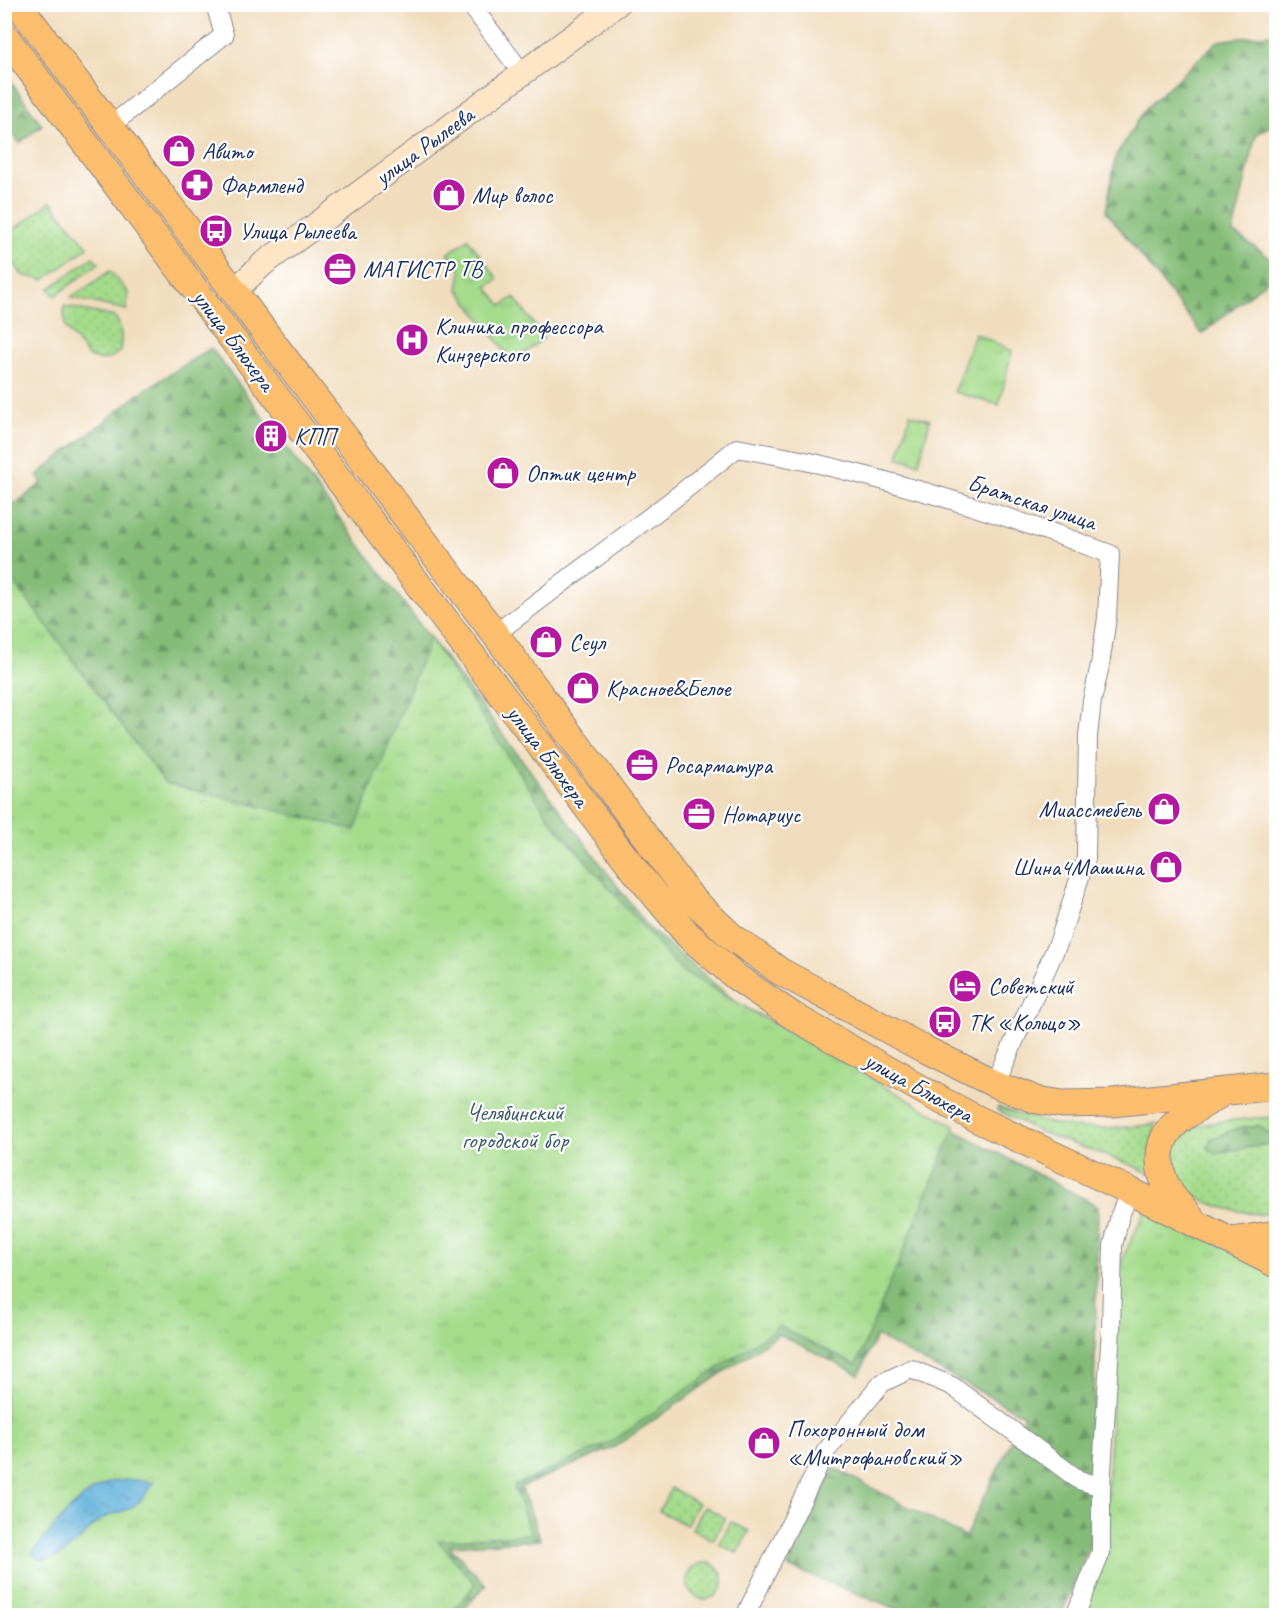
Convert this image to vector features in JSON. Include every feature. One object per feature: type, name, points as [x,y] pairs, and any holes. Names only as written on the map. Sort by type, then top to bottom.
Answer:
[{"type":"main road","name":"улица Блюхера","points":[[18,4],[692,898],[732,937],[781,972],[995,1084],[1037,1100],[1063,1104],[1112,1103],[1275,1085]]},
{"type":"main road","name":"улица Блюхера","points":[[4,35],[636,872],[688,935],[735,976],[792,1016],[977,1119],[1196,1223],[1276,1264]]},
{"type":"main road","points":[[209,308],[234,291]]},
{"type":"main road","points":[[1196,1223],[1169,1192],[1160,1167],[1159,1150],[1164,1136],[1178,1121],[1225,1091]]},
{"type":"main road","points":[[1232,1241],[1276,1234]]},
{"type":"street","points":[[109,127],[224,35],[215,4]]},
{"type":"street","points":[[470,4],[523,74]]},
{"type":"street","name":"улица Рылеева","points":[[234,291],[263,264],[617,4]]},
{"type":"street","name":"Братская улица","points":[[495,634],[737,448],[830,466],[923,492],[1038,526],[1110,554],[1107,618],[1088,736],[1086,858],[1059,941],[995,1084]]},
{"type":"street","points":[[1075,1616],[1101,1552],[1101,1487],[1111,1329],[1113,1246],[1120,1215],[1130,1191]]},
{"type":"street","points":[[745,1616],[826,1451],[882,1383],[911,1369],[952,1386],[1079,1480],[1101,1487]]},
{"type":"green space","points":[[1276,33],[1276,122],[1256,135],[1233,232],[1276,262],[1276,273],[1202,334],[1106,211],[1116,155],[1146,108],[1218,41]]},
{"type":"green space","points":[[5,74],[42,125],[20,143],[5,126]]},
{"type":"green space","points":[[51,202],[88,247],[44,280],[22,275],[5,249],[5,236]]},
{"type":"green space","points":[[468,239],[498,279],[487,287],[502,306],[514,297],[544,338],[513,362],[458,289],[461,271],[448,254]]},
{"type":"green space","points":[[93,257],[99,263],[55,296],[49,289]]},
{"type":"green space","points":[[110,271],[128,292],[127,310],[71,298]]},
{"type":"green space","points":[[64,306],[115,317],[121,333],[120,351],[109,359],[98,360],[89,357],[65,327]]},
{"type":"green space","points":[[975,333],[1012,351],[999,405],[954,392]]},
{"type":"green space","name":"Челябинский городской бор","points":[[211,348],[649,928],[735,1001],[958,1132],[1098,1206],[1091,1542],[1061,1615],[913,1615],[788,1567],[834,1468],[965,1537],[1024,1415],[876,1336],[859,1375],[779,1334],[613,1448],[521,1487],[541,1540],[449,1546],[486,1585],[459,1615],[5,1616],[5,503],[9,499],[15,504],[42,483],[37,475],[140,393]]},
{"type":"green space","points":[[910,414],[930,420],[919,463],[898,458]]},
{"type":"green space","name":"Челябинский городской бор","points":[[4,569],[165,783],[355,830],[430,638],[552,822],[681,971],[955,1126],[856,1365],[779,1326],[611,1442],[514,1486],[531,1534],[438,1541],[475,1584],[450,1615],[5,1615]]},
{"type":"green space","points":[[998,1107],[1057,1125],[1114,1128],[1156,1124],[1151,1148],[1151,1174],[1040,1132],[997,1110]]},
{"type":"green space","points":[[1276,1117],[1276,1214],[1249,1213],[1219,1206],[1205,1201],[1182,1184],[1174,1169],[1172,1158],[1178,1140],[1186,1131],[1197,1126],[1219,1122]]},
{"type":"green space","points":[[1260,1126],[1270,1135],[1270,1144],[1214,1153],[1207,1148],[1211,1139],[1238,1128]]},
{"type":"green space","points":[[1148,1205],[1276,1274],[1276,1615],[1080,1616],[1104,1554],[1119,1266]]},
{"type":"green space","points":[[671,1488],[698,1503],[686,1525],[659,1511]]},
{"type":"green space","points":[[704,1506],[725,1518],[713,1540],[692,1529]]},
{"type":"green space","points":[[731,1522],[749,1531],[737,1553],[719,1544]]},
{"type":"green space","points":[[705,1563],[718,1568],[723,1581],[718,1594],[705,1599],[692,1594],[687,1581],[692,1568]]},
{"type":"water","points":[[143,1480],[153,1483],[139,1501],[128,1509],[102,1519],[65,1552],[48,1559],[38,1559],[32,1553],[67,1512],[87,1494],[111,1482]]},
{"type":"place","name":"Авито","points":[[179,151]]},
{"type":"place","name":"Фармленд","points":[[197,185]]},
{"type":"place","name":"Мир волос","points":[[449,195]]},
{"type":"place","name":"Улица Рылеева","points":[[216,231]]},
{"type":"place","name":"МАГИСТР ТВ","points":[[340,269]]},
{"type":"place","name":"Клиника профессора Кинзерского","points":[[412,340]]},
{"type":"place","name":"КПП","points":[[271,436]]},
{"type":"place","name":"Оптик центр","points":[[503,473]]},
{"type":"place","name":"Сеул","points":[[546,642]]},
{"type":"place","name":"Красное&Белое","points":[[583,688]]},
{"type":"place","name":"Росарматура","points":[[642,765]]},
{"type":"place","name":"Миассмебель","points":[[1164,809]]},
{"type":"place","name":"Нотариус","points":[[699,814]]},
{"type":"place","name":"Шина4Машина","points":[[1166,867]]},
{"type":"place","name":"Советский","points":[[965,986]]},
{"type":"place","name":"ТК «Кольцо»","points":[[945,1022]]},
{"type":"place","name":"Похоронный дом «Митрофановский»","points":[[764,1443]]}]
